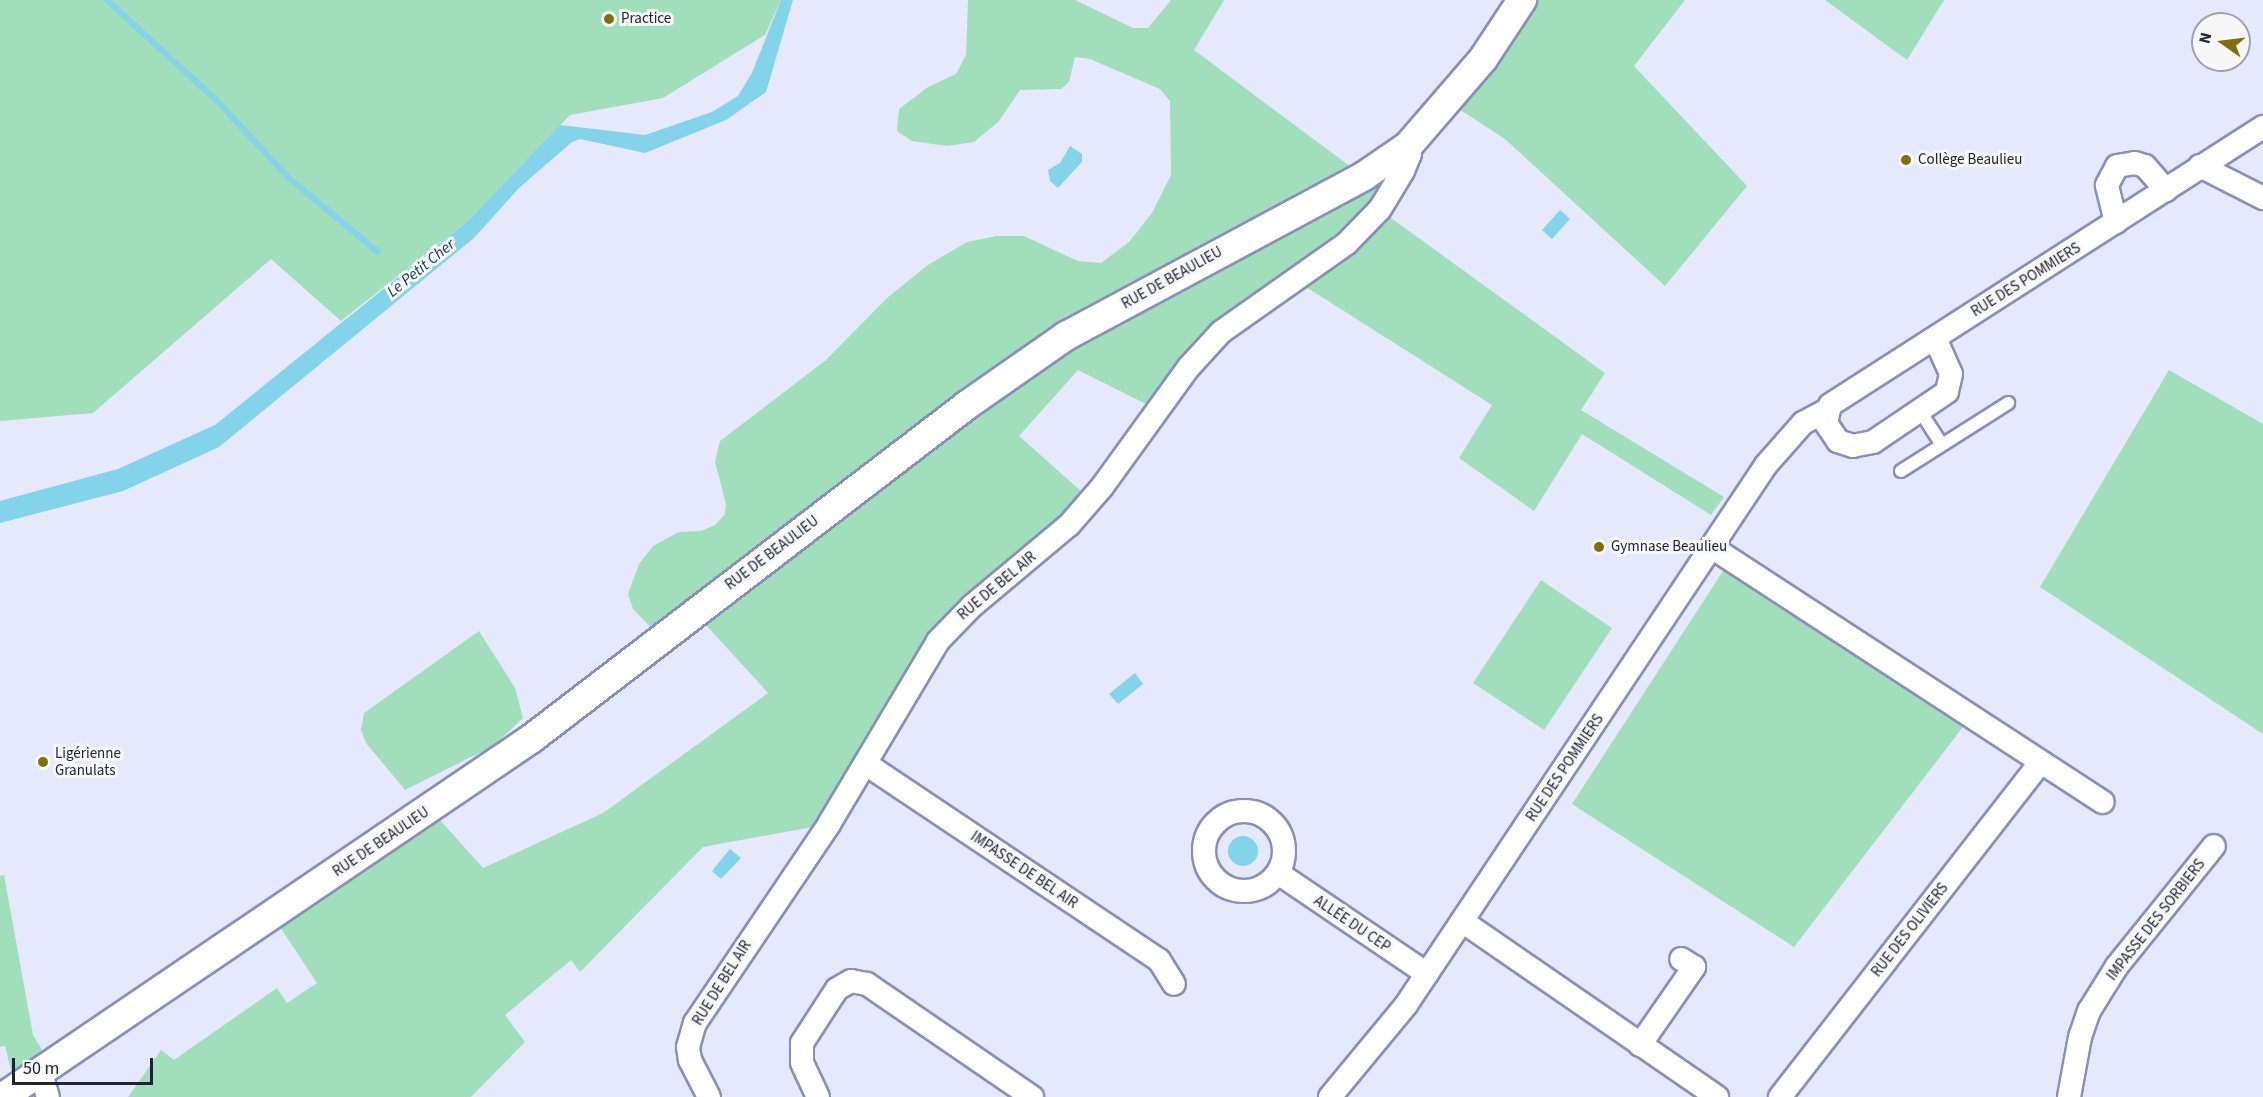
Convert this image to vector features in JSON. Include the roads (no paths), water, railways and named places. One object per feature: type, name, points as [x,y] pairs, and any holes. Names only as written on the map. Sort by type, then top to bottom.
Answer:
[{"type":"street","name":"RUE DE BEAULIEU","points":[[3,1097],[44,1085],[531,739],[967,405],[1066,336],[1364,176],[1408,146],[1483,59],[1522,0]]},
{"type":"street","name":"RUE DES POMMIERS","points":[[1330,1097],[1427,974],[1713,548],[1766,465],[1792,433],[1828,422],[1830,405],[2263,127]]},
{"type":"street","name":"RUE DE BEL AIR","points":[[709,1097],[690,1060],[688,1047],[695,1023],[866,764],[948,628],[1069,525],[1102,487],[1189,367],[1221,332],[1347,243],[1380,209],[1403,171],[1410,154],[1408,146]]},
{"type":"street","points":[[2116,222],[2107,184],[2117,166],[2135,163],[2145,166],[2166,190]]},
{"type":"street","points":[[2200,166],[2263,198]]},
{"type":"street","points":[[1828,422],[1845,446],[1863,446],[1937,402],[1951,383],[1947,359],[1935,338]]},
{"type":"street","points":[[1713,548],[2103,802]]},
{"type":"street","name":"RUE DES OLIVIERS","points":[[1780,1097],[2040,763]]},
{"type":"street","name":"IMPASSE DE BEL AIR","points":[[866,764],[1159,960],[1174,984]]},
{"type":"street","name":"IMPASSE DES SORBIERS","points":[[2069,1097],[2080,1037],[2089,1011],[2124,958],[2214,846]]},
{"type":"street","name":"ALLÉE DU CEP","points":[[1278,873],[1427,974]]},
{"type":"street","points":[[1462,921],[1717,1097]]},
{"type":"street","points":[[1640,1045],[1694,968],[1681,959]]},
{"type":"street","points":[[818,1097],[802,1062],[802,1043],[837,989],[852,981],[867,984],[1032,1097]]},
{"type":"lane","points":[[1901,471],[2008,403]]},
{"type":"lane","points":[[1920,411],[1942,445]]},
{"type":"water","name":"Le Petit Cher","points":[[781,0],[793,0],[766,92],[726,120],[645,153],[580,139],[572,142],[519,188],[474,238],[219,447],[123,491],[0,523],[0,501],[118,469],[215,425],[470,219],[560,125],[645,135],[712,112],[738,96],[752,73]]},
{"type":"water","points":[[1070,146],[1082,154],[1082,162],[1058,188],[1050,181],[1048,170],[1060,163]]},
{"type":"water","points":[[1560,210],[1570,219],[1552,239],[1542,230]]},
{"type":"water","points":[[1135,673],[1143,684],[1118,704],[1109,694]]},
{"type":"water","points":[[1243,836],[1254,840],[1258,851],[1254,862],[1243,866],[1232,862],[1228,851],[1232,840]]},
{"type":"water","points":[[730,849],[741,858],[721,879],[712,871]]},
{"type":"waterway","points":[[107,0],[216,100],[290,179],[378,252]]},
{"type":"place","name":"Practice","points":[[609,19]]},
{"type":"place","name":"Collège Beaulieu","points":[[1906,160]]},
{"type":"place","name":"Gymnase Beaulieu","points":[[1599,547]]},
{"type":"place","name":"Ligérienne Granulats","points":[[43,762]]}]
